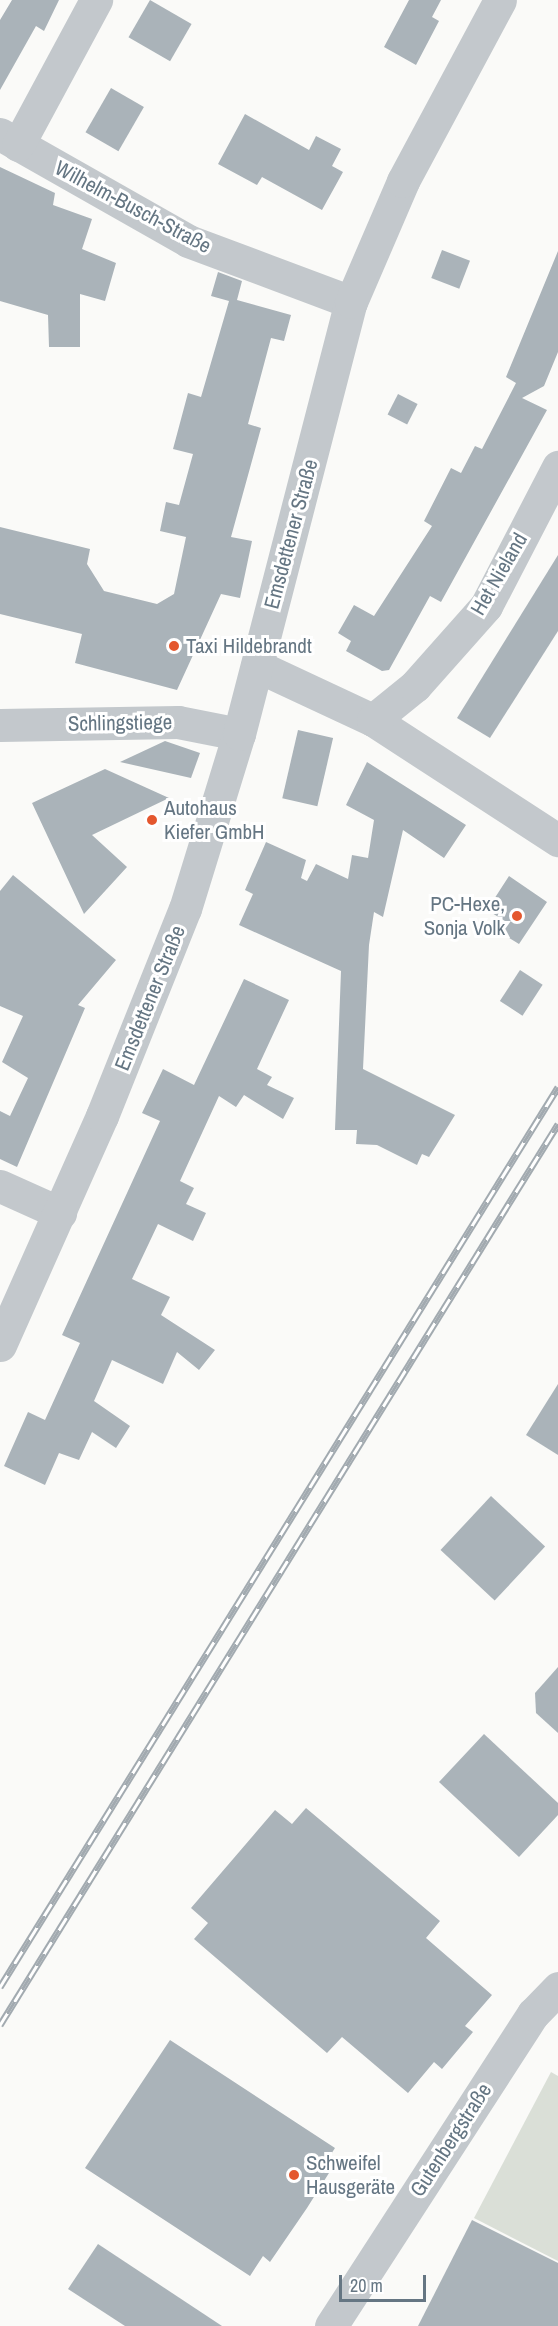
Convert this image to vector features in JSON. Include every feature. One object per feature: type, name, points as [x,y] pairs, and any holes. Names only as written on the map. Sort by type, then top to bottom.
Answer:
[{"type":"street","name":"Wilhelm-Busch-Straße","points":[[96,0],[9,140],[188,241],[351,302]]},
{"type":"street","name":"Emsdettener Straße","points":[[0,1346],[60,1214],[185,909],[239,734],[351,302],[403,180],[500,0]]},
{"type":"street","name":"Het Nieland","points":[[372,720],[415,686],[486,606],[558,467]]},
{"type":"street","points":[[257,666],[372,720],[558,840]]},
{"type":"street","name":"Schlingstiege","points":[[0,725],[178,722],[210,724],[239,734]]},
{"type":"street","points":[[0,1186],[60,1214]]},
{"type":"street","name":"Gutenbergstraße","points":[[331,2326],[533,2014],[558,1988]]},
{"type":"shaded area","points":[[551,2072],[558,2076],[558,2261],[474,2218]]},
{"type":"building","points":[[12,0],[59,0],[44,31],[36,26],[0,90],[0,20]]},
{"type":"building","points":[[150,0],[192,24],[170,61],[128,37]]},
{"type":"building","points":[[409,0],[441,0],[432,17],[439,21],[416,65],[384,47]]},
{"type":"building","points":[[111,88],[144,107],[118,151],[86,132]]},
{"type":"building","points":[[245,114],[309,150],[316,136],[341,149],[332,166],[343,172],[322,210],[262,177],[257,185],[218,164]]},
{"type":"building","points":[[0,167],[55,193],[53,205],[92,219],[82,249],[116,263],[105,301],[80,294],[80,347],[49,347],[48,315],[0,301]]},
{"type":"building","points":[[442,250],[470,261],[459,289],[431,278]]},
{"type":"building","points":[[558,251],[558,352],[544,386],[522,398],[547,410],[441,602],[430,596],[389,670],[382,671],[346,651],[351,641],[338,633],[354,605],[374,616],[432,526],[424,521],[451,468],[461,473],[475,446],[482,449],[516,383],[506,377]]},
{"type":"building","points":[[218,272],[242,281],[237,300],[291,315],[284,341],[271,338],[248,424],[261,428],[231,537],[252,541],[240,598],[221,594],[177,690],[75,663],[82,634],[0,614],[0,527],[90,549],[87,564],[104,591],[157,604],[174,594],[186,537],[160,531],[166,502],[179,505],[193,454],[173,449],[188,393],[201,397],[229,301],[211,296]]},
{"type":"building","points":[[398,394],[418,404],[407,424],[388,414]]},
{"type":"building","points":[[558,555],[558,631],[490,738],[457,718]]},
{"type":"building","points":[[298,730],[333,738],[317,806],[282,798]]},
{"type":"building","points":[[165,741],[200,753],[191,778],[120,762]]},
{"type":"building","points":[[367,762],[466,825],[444,858],[403,830],[383,917],[374,912],[369,945],[363,1069],[455,1115],[429,1157],[422,1154],[417,1165],[377,1145],[356,1144],[357,1130],[335,1130],[341,971],[239,925],[253,894],[245,890],[266,842],[306,860],[301,878],[307,881],[316,864],[348,879],[352,855],[368,858],[374,820],[346,805]]},
{"type":"building","points":[[105,769],[169,798],[92,835],[127,867],[84,914],[32,803]]},
{"type":"building","points":[[13,875],[116,960],[78,1005],[85,1008],[17,1167],[0,1159],[0,1111],[10,1116],[28,1078],[2,1062],[23,1016],[0,1006],[0,891]]},
{"type":"building","name":"PC-Hexe, Sonja Volk","points":[[509,876],[547,902],[519,944],[498,931],[505,921],[487,910]]},
{"type":"building","points":[[520,970],[543,985],[522,1016],[500,1001]]},
{"type":"building","points":[[244,979],[289,1000],[257,1069],[272,1077],[267,1085],[294,1098],[283,1119],[244,1095],[236,1107],[219,1096],[180,1181],[194,1188],[186,1204],[206,1213],[193,1241],[158,1224],[132,1279],[170,1297],[161,1315],[215,1350],[199,1370],[177,1352],[163,1384],[112,1360],[94,1401],[130,1426],[116,1448],[92,1432],[79,1460],[59,1453],[45,1485],[4,1466],[28,1412],[45,1420],[80,1343],[62,1335],[160,1121],[142,1113],[163,1069],[194,1085]]},
{"type":"building","points":[[558,1384],[558,1455],[526,1435]]},
{"type":"building","points":[[491,1496],[545,1546],[495,1601],[441,1550]]},
{"type":"building","points":[[558,1667],[558,1733],[536,1713],[535,1693]]},
{"type":"building","points":[[484,1734],[558,1803],[558,1815],[519,1857],[439,1782]]},
{"type":"building","points":[[306,1808],[440,1921],[426,1938],[492,1995],[465,2026],[473,2032],[442,2069],[434,2062],[408,2093],[342,2037],[327,2053],[194,1939],[208,1923],[191,1908],[275,1810],[292,1824]]},
{"type":"building","points":[[170,2040],[335,2148],[322,2168],[329,2173],[307,2208],[270,2262],[263,2256],[250,2276],[85,2168]]},
{"type":"building","points":[[472,2220],[558,2263],[558,2326],[418,2326]]},
{"type":"building","points":[[98,2244],[222,2326],[125,2326],[68,2289]]},
{"type":"railway","points":[[0,1987],[558,1087]]},
{"type":"railway","points":[[0,2025],[558,1124]]},
{"type":"place","name":"Taxi Hildebrandt","points":[[174,646]]},
{"type":"place","name":"Autohaus Kiefer GmbH","points":[[152,820]]},
{"type":"place","name":"PC-Hexe, Sonja Volk","points":[[517,916]]},
{"type":"place","name":"Schweifel Hausgeräte","points":[[294,2175]]}]
